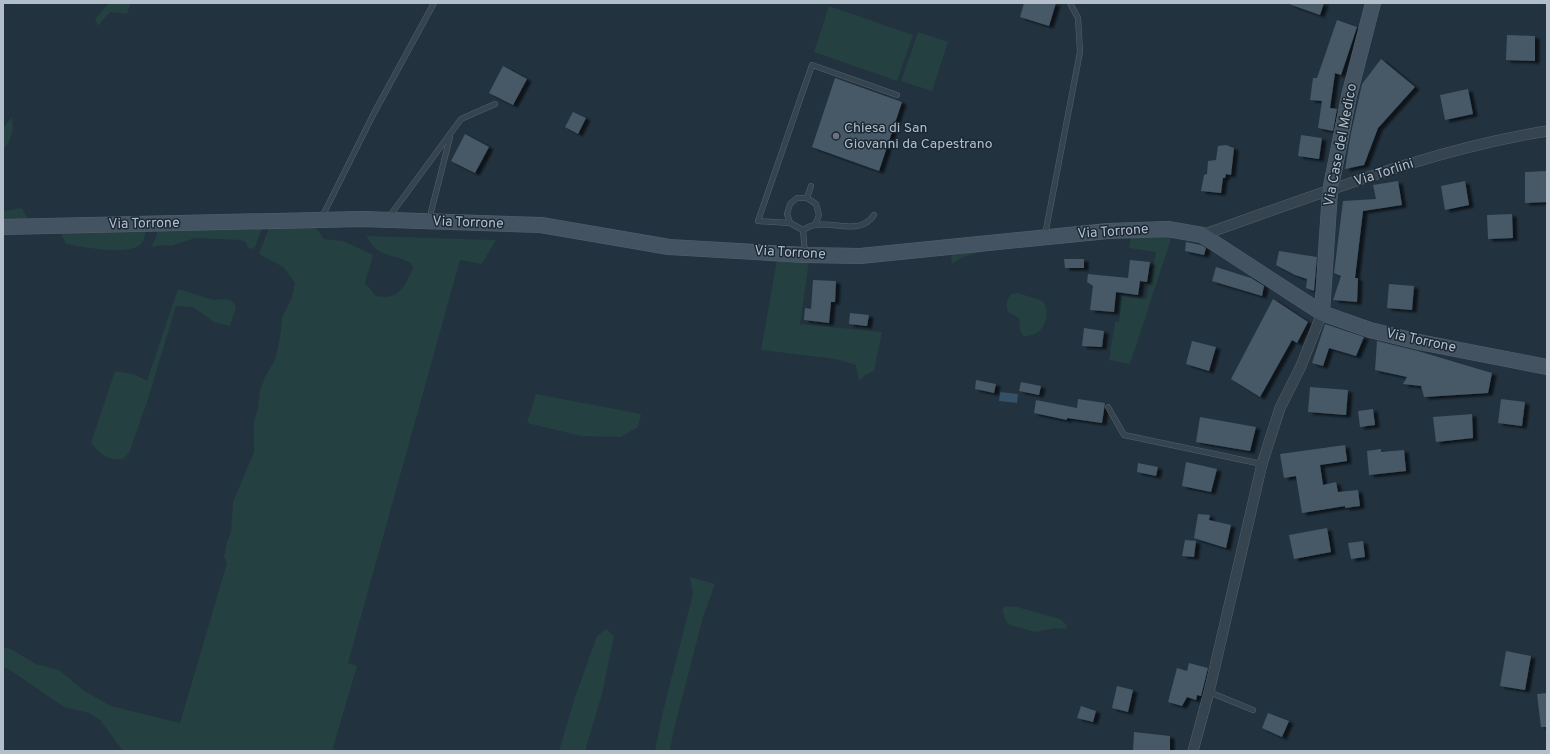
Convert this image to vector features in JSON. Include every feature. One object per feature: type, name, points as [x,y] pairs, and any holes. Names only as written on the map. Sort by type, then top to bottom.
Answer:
[{"type":"main road","name":"Via Case del Medico","points":[[1322,313],[1330,191],[1349,96],[1373,3]]},
{"type":"main road","name":"Via Torrone","points":[[3,227],[320,220],[431,221],[541,225],[670,247],[805,255],[860,256],[1108,231],[1168,229],[1202,235],[1322,313],[1370,330],[1419,342],[1547,367]]},
{"type":"street","name":"Via Torlini","points":[[1202,235],[1409,164],[1504,138],[1547,131]]},
{"type":"street","points":[[1193,751],[1209,692],[1262,464],[1280,408],[1301,366],[1322,313]]},
{"type":"lane","points":[[320,220],[374,113],[434,3]]},
{"type":"lane","points":[[1044,238],[1080,52],[1078,18],[1070,3]]},
{"type":"lane","points":[[803,230],[790,223],[758,221],[812,64],[898,95]]},
{"type":"lane","points":[[387,220],[393,209],[461,119],[495,104]]},
{"type":"lane","points":[[431,221],[431,212],[451,133]]},
{"type":"lane","points":[[807,198],[811,186]]},
{"type":"lane","points":[[790,223],[787,214],[790,204],[797,198],[807,198],[816,204],[819,215],[815,225]]},
{"type":"lane","points":[[803,230],[815,225],[861,226],[871,220],[874,215]]},
{"type":"lane","points":[[803,230],[805,255]]},
{"type":"lane","points":[[1108,407],[1124,435],[1262,464]]},
{"type":"lane","points":[[1209,692],[1253,710]]},
{"type":"green space","points":[[109,3],[130,4],[127,14],[110,12],[98,26],[95,19]]},
{"type":"green space","points":[[829,6],[913,35],[897,81],[814,52]]},
{"type":"green space","points":[[918,32],[948,42],[932,91],[901,81]]},
{"type":"green space","points":[[12,117],[12,135],[3,150],[3,128]]},
{"type":"green space","points":[[22,208],[29,221],[3,222],[3,211]]},
{"type":"green space","points":[[263,226],[255,247],[252,249],[248,248],[246,242],[240,240],[195,238],[171,246],[165,245],[151,247],[156,237],[158,228]]},
{"type":"green space","points":[[269,228],[316,228],[324,239],[343,241],[373,255],[365,283],[376,296],[384,297],[396,294],[400,291],[413,269],[412,264],[403,259],[380,252],[373,246],[366,236],[496,240],[482,264],[460,260],[348,663],[357,666],[332,751],[123,751],[100,720],[89,713],[64,707],[10,670],[3,667],[3,647],[11,649],[36,664],[59,670],[83,690],[111,706],[180,723],[227,563],[224,557],[231,532],[233,502],[254,452],[254,422],[258,408],[260,390],[265,377],[275,360],[282,318],[292,297],[295,283],[283,267],[259,254]]},
{"type":"green space","points":[[146,229],[144,239],[141,244],[135,248],[117,250],[105,250],[66,244],[61,234],[64,230]]},
{"type":"green space","points":[[1131,235],[1172,236],[1130,364],[1109,360],[1115,322],[1119,322],[1122,296],[1146,299],[1156,252],[1129,248]]},
{"type":"green space","points":[[1014,247],[973,254],[952,264],[951,255]]},
{"type":"green space","points":[[777,260],[809,261],[800,324],[882,332],[874,371],[865,375],[859,381],[856,365],[835,359],[761,350]]},
{"type":"green space","points":[[178,289],[214,300],[230,300],[236,307],[230,326],[214,322],[193,307],[176,306],[147,402],[129,453],[123,459],[109,458],[98,451],[91,443],[115,371],[133,374],[147,381]]},
{"type":"green space","points":[[1018,293],[1043,301],[1046,307],[1046,319],[1044,324],[1041,329],[1031,335],[1024,336],[1020,331],[1019,318],[1008,312],[1007,309],[1008,298],[1011,294]]},
{"type":"green space","points":[[536,394],[641,414],[638,427],[621,437],[581,436],[527,423]]},
{"type":"green space","points":[[690,577],[715,584],[703,617],[674,729],[670,751],[655,751],[663,711],[693,594]]},
{"type":"green space","points":[[1005,606],[1017,607],[1060,619],[1067,625],[1066,629],[1056,628],[1035,632],[1010,625],[1002,610]]},
{"type":"green space","points":[[606,629],[614,636],[602,694],[585,751],[559,751],[575,697],[597,636]]},
{"type":"water","points":[[1000,392],[1018,394],[1017,403],[999,401]]},
{"type":"building","points":[[1024,3],[1056,3],[1049,26],[1020,17]]},
{"type":"building","points":[[1324,3],[1320,15],[1289,4]]},
{"type":"building","points":[[1337,20],[1357,27],[1341,75],[1335,73],[1330,108],[1337,109],[1333,131],[1318,128],[1322,101],[1310,100],[1313,78],[1317,78]]},
{"type":"building","points":[[1507,35],[1535,36],[1535,61],[1506,60]]},
{"type":"building","points":[[1381,59],[1415,87],[1378,128],[1364,165],[1345,169],[1362,84]]},
{"type":"building","points":[[503,66],[527,79],[513,105],[489,93]]},
{"type":"building","points":[[835,78],[902,102],[879,171],[812,147]]},
{"type":"building","points":[[1468,89],[1473,114],[1445,120],[1440,95]]},
{"type":"building","points":[[573,112],[586,118],[578,134],[565,127]]},
{"type":"building","points":[[465,134],[489,147],[475,173],[451,161]]},
{"type":"building","points":[[1301,135],[1322,138],[1319,159],[1298,156]]},
{"type":"building","points":[[1226,145],[1234,148],[1231,175],[1226,174],[1225,178],[1223,178],[1221,193],[1201,191],[1204,175],[1207,174],[1208,161],[1216,160],[1218,146]]},
{"type":"building","points":[[1547,171],[1547,202],[1525,203],[1525,172]]},
{"type":"building","points":[[1398,181],[1402,205],[1363,211],[1355,278],[1358,278],[1357,302],[1333,300],[1341,276],[1334,273],[1343,201],[1376,199],[1373,185]]},
{"type":"building","points":[[1465,181],[1469,205],[1445,210],[1441,186]]},
{"type":"building","points":[[1512,214],[1513,238],[1488,239],[1487,215]]},
{"type":"building","points":[[1186,242],[1201,245],[1206,248],[1204,255],[1185,251]]},
{"type":"building","points":[[1279,251],[1317,257],[1314,291],[1306,288],[1307,279],[1295,275],[1276,265]]},
{"type":"building","points":[[1064,259],[1084,259],[1084,268],[1065,268]]},
{"type":"building","points":[[1130,260],[1150,262],[1147,282],[1140,281],[1138,295],[1116,292],[1114,312],[1090,310],[1093,286],[1087,282],[1088,274],[1128,278]]},
{"type":"building","points":[[1216,267],[1251,278],[1264,286],[1262,296],[1212,281]]},
{"type":"building","points":[[813,280],[836,281],[835,302],[831,302],[829,323],[804,320],[805,308],[811,309]]},
{"type":"building","points":[[1389,284],[1414,286],[1412,310],[1387,308]]},
{"type":"building","points":[[1273,299],[1308,322],[1297,343],[1292,340],[1260,397],[1231,379]]},
{"type":"building","points":[[850,313],[869,315],[867,326],[849,324]]},
{"type":"building","points":[[1325,324],[1364,337],[1356,356],[1329,348],[1323,366],[1312,363]]},
{"type":"building","points":[[1084,328],[1104,331],[1102,347],[1082,346]]},
{"type":"building","points":[[1192,341],[1216,347],[1209,371],[1186,364]]},
{"type":"building","points":[[1377,341],[1418,351],[1492,373],[1488,393],[1424,397],[1421,386],[1403,384],[1407,377],[1375,370]]},
{"type":"building","points":[[976,380],[996,384],[994,393],[975,389]]},
{"type":"building","points":[[1021,382],[1041,386],[1039,395],[1019,391]]},
{"type":"building","points":[[1310,387],[1348,390],[1346,415],[1308,412]]},
{"type":"building","points":[[1078,399],[1105,403],[1102,423],[1067,418],[1067,420],[1034,413],[1036,400],[1077,408]]},
{"type":"building","points":[[1501,399],[1525,402],[1522,426],[1498,423]]},
{"type":"building","points":[[1373,409],[1375,425],[1360,427],[1358,411]]},
{"type":"building","points":[[1472,414],[1473,438],[1436,442],[1433,417]]},
{"type":"building","points":[[1200,417],[1256,427],[1250,451],[1196,442]]},
{"type":"building","points":[[1345,445],[1347,461],[1320,465],[1323,485],[1336,482],[1338,492],[1358,490],[1360,506],[1345,508],[1345,506],[1302,513],[1296,476],[1284,478],[1280,454]]},
{"type":"building","points":[[1381,449],[1381,452],[1404,450],[1406,471],[1369,475],[1367,451]]},
{"type":"building","points":[[1186,462],[1217,469],[1211,492],[1182,486]]},
{"type":"building","points":[[1138,463],[1158,467],[1156,476],[1137,472]]},
{"type":"building","points":[[1198,514],[1210,515],[1209,520],[1231,525],[1226,548],[1194,538]]},
{"type":"building","points":[[1327,528],[1331,552],[1294,559],[1289,535]]},
{"type":"building","points":[[1185,540],[1196,541],[1194,557],[1182,556]]},
{"type":"building","points":[[1363,541],[1365,557],[1351,559],[1348,543]]},
{"type":"building","points":[[1506,651],[1531,656],[1525,690],[1500,686]]},
{"type":"building","points":[[1189,663],[1208,668],[1201,696],[1197,695],[1196,700],[1187,697],[1182,706],[1168,702],[1177,668],[1187,671]]},
{"type":"building","points":[[1117,686],[1133,690],[1128,712],[1112,708]]},
{"type":"building","points":[[1547,693],[1547,727],[1541,727],[1537,694]]},
{"type":"building","points":[[1081,706],[1096,711],[1093,722],[1077,718]]},
{"type":"building","points":[[1268,713],[1289,721],[1282,737],[1262,728]]},
{"type":"building","points":[[1134,732],[1170,736],[1170,751],[1133,751]]},
{"type":"place","name":"Chiesa di San Giovanni da Capestrano","points":[[836,136]]}]
